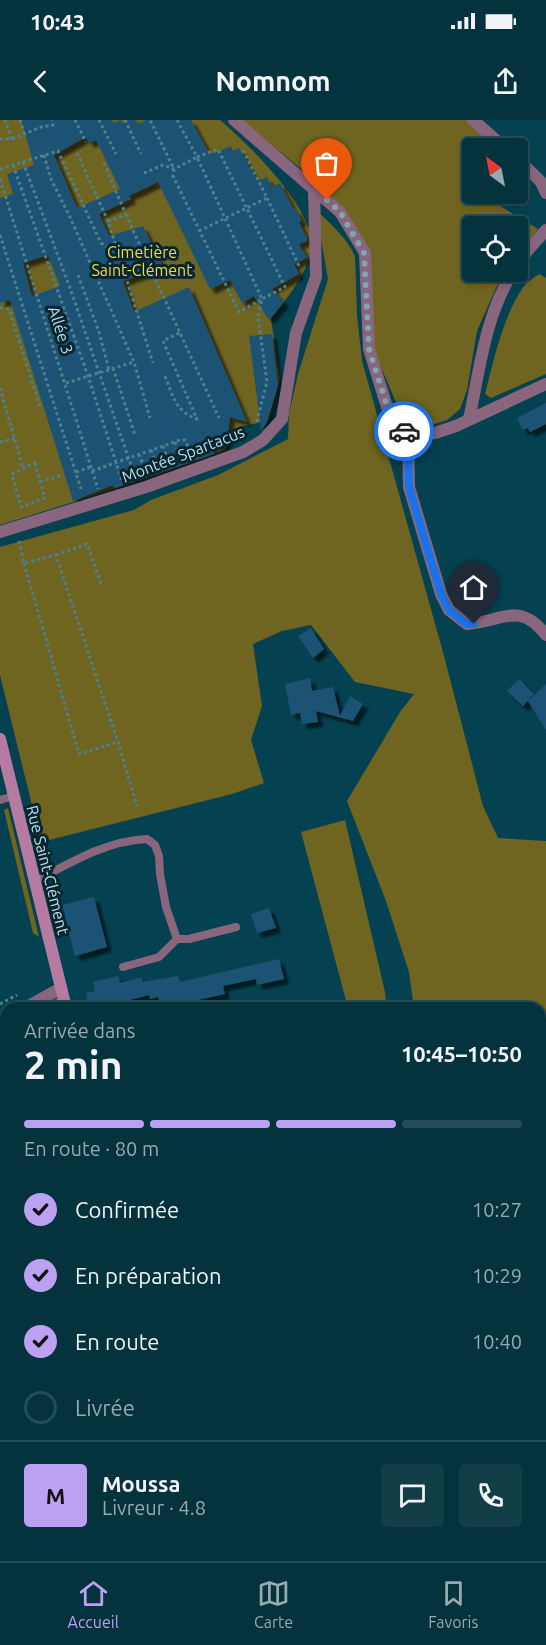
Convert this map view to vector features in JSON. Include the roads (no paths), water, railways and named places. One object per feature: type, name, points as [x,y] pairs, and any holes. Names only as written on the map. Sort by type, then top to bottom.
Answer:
[{"type":"main road","name":"Rue Saint-Clément","points":[[0,739],[64,1002]]},
{"type":"street","points":[[234,120],[340,212],[364,253],[369,349],[387,406],[401,429],[418,435],[435,433],[546,384]]},
{"type":"street","points":[[473,120],[494,138]]},
{"type":"street","points":[[528,169],[542,182],[546,193]]},
{"type":"street","name":"Montée Spartacus","points":[[0,532],[146,488],[243,452],[263,440],[282,419],[296,333],[316,276],[314,188]]},
{"type":"street","points":[[528,249],[546,230]]},
{"type":"street","points":[[469,419],[489,325],[507,282]]},
{"type":"street","points":[[408,433],[409,487],[441,594],[449,610],[466,624],[510,614],[526,616],[546,635]]},
{"type":"street","points":[[36,1002],[61,988]]},
{"type":"lane","points":[[0,800],[14,796]]},
{"type":"lane","points":[[34,882],[97,849],[133,839],[147,838],[155,845],[159,856],[166,907],[177,939]]},
{"type":"lane","points":[[123,967],[159,957],[177,939],[189,939],[236,927]]},
{"type":"park label","name":"Cimetière Saint-Clément","points":[[142,261]]}]
